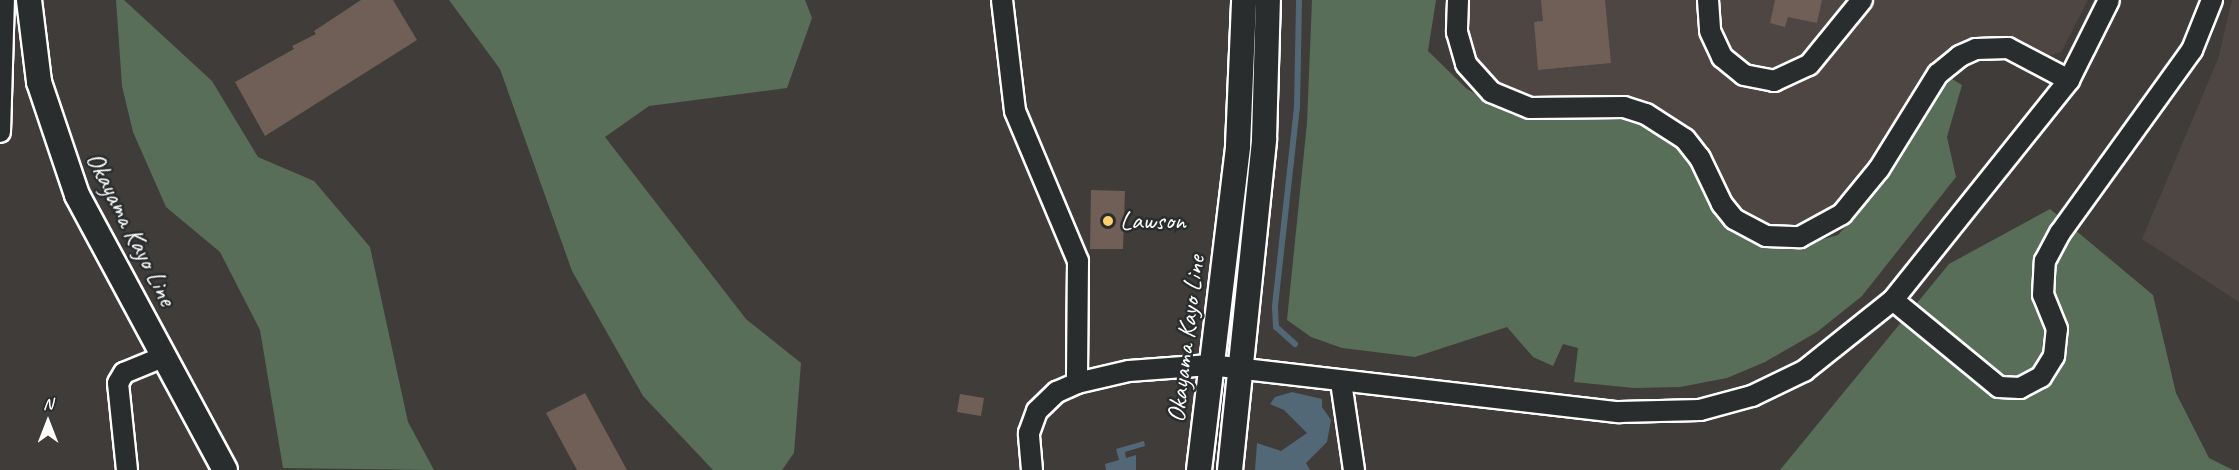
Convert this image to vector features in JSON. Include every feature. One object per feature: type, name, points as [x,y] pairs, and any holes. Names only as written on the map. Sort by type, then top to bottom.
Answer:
[{"type":"main road","name":"Okayama Kayo Line","points":[[28,0],[39,82],[77,195],[225,470]]},
{"type":"main road","name":"Okayama Kayo Line","points":[[1199,470],[1238,146],[1244,0]]},
{"type":"main road","points":[[1230,470],[1264,139],[1268,0]]},
{"type":"street","points":[[0,132],[4,0]]},
{"type":"street","points":[[1002,0],[1015,111],[1078,261],[1077,383]]},
{"type":"street","points":[[1458,0],[1457,32],[1466,64],[1491,92],[1530,108],[1624,107],[1646,114],[1685,140],[1700,158],[1722,204],[1734,219],[1766,237],[1800,237],[1842,214],[1868,185],[1938,74],[1960,56],[1976,49],[2008,48],[2069,80]]},
{"type":"street","points":[[1707,0],[1710,31],[1722,57],[1744,75],[1774,81],[1809,65],[1862,0]]},
{"type":"street","points":[[1032,470],[1029,434],[1037,411],[1057,392],[1077,383],[1129,371],[1210,366],[1619,412],[1700,410],[1752,396],[1804,371],[1893,300],[2069,80],[2109,0]]},
{"type":"street","points":[[1893,300],[2000,387],[2020,388],[2041,377],[2054,356],[2057,329],[2043,295],[2045,261],[2060,233],[2192,50],[2212,0]]},
{"type":"street","points":[[127,470],[118,383],[124,373],[165,356]]},
{"type":"street","points":[[1341,382],[1354,470]]},
{"type":"shaded area","points":[[1467,0],[2088,0],[2061,52],[2048,56],[2001,37],[1976,38],[1940,57],[1922,75],[1852,190],[1822,218],[1795,229],[1776,229],[1735,207],[1716,163],[1693,134],[1661,111],[1633,100],[1527,99],[1504,91],[1486,76],[1470,48]]},
{"type":"shaded area","points":[[2232,0],[2239,0],[2239,302],[2142,239],[2218,59]]},
{"type":"green space","points":[[116,0],[124,0],[212,81],[258,157],[314,181],[370,247],[408,422],[434,470],[283,468],[260,330],[220,252],[166,207],[133,132],[122,86]]},
{"type":"green space","points":[[449,0],[805,0],[812,18],[787,88],[649,106],[605,137],[746,319],[801,363],[794,453],[782,470],[713,470],[643,396],[572,271],[500,69]]},
{"type":"green space","points":[[1312,0],[1436,0],[1428,51],[1467,89],[1512,115],[1625,119],[1661,133],[1689,161],[1714,213],[1740,236],[1787,249],[1838,235],[1888,178],[1947,76],[1962,85],[1947,137],[1956,177],[1862,296],[1817,332],[1765,362],[1727,378],[1680,387],[1634,388],[1574,382],[1578,348],[1563,344],[1553,366],[1533,357],[1507,327],[1415,357],[1342,348],[1311,337],[1287,320],[1307,123]]},
{"type":"green space","points":[[2050,209],[2153,295],[2176,393],[2209,458],[2233,470],[1780,470],[1949,264]]},
{"type":"water","points":[[1292,392],[1322,399],[1322,407],[1331,420],[1327,442],[1306,463],[1310,470],[1255,470],[1257,443],[1281,451],[1307,433],[1284,410],[1270,404],[1275,397]]},
{"type":"water","points":[[1144,441],[1145,446],[1125,452],[1126,458],[1136,455],[1136,470],[1106,470],[1105,464],[1119,460],[1116,449]]},
{"type":"building","points":[[361,0],[393,0],[417,40],[265,136],[235,82],[294,49],[292,46],[316,34],[314,31]]},
{"type":"building","points":[[1541,0],[1605,0],[1611,63],[1538,70],[1534,22],[1543,21]]},
{"type":"building","points":[[1775,0],[1822,0],[1817,23],[1788,17],[1785,27],[1770,23]]},
{"type":"building","points":[[1091,190],[1125,191],[1123,249],[1090,249]]},
{"type":"building","points":[[585,393],[627,470],[577,470],[546,413]]},
{"type":"building","points":[[960,394],[984,398],[981,416],[957,412]]},
{"type":"waterway","points":[[1295,344],[1276,327],[1275,306],[1297,107],[1299,0]]},
{"type":"place","name":"Lawson","points":[[1108,221]]}]
